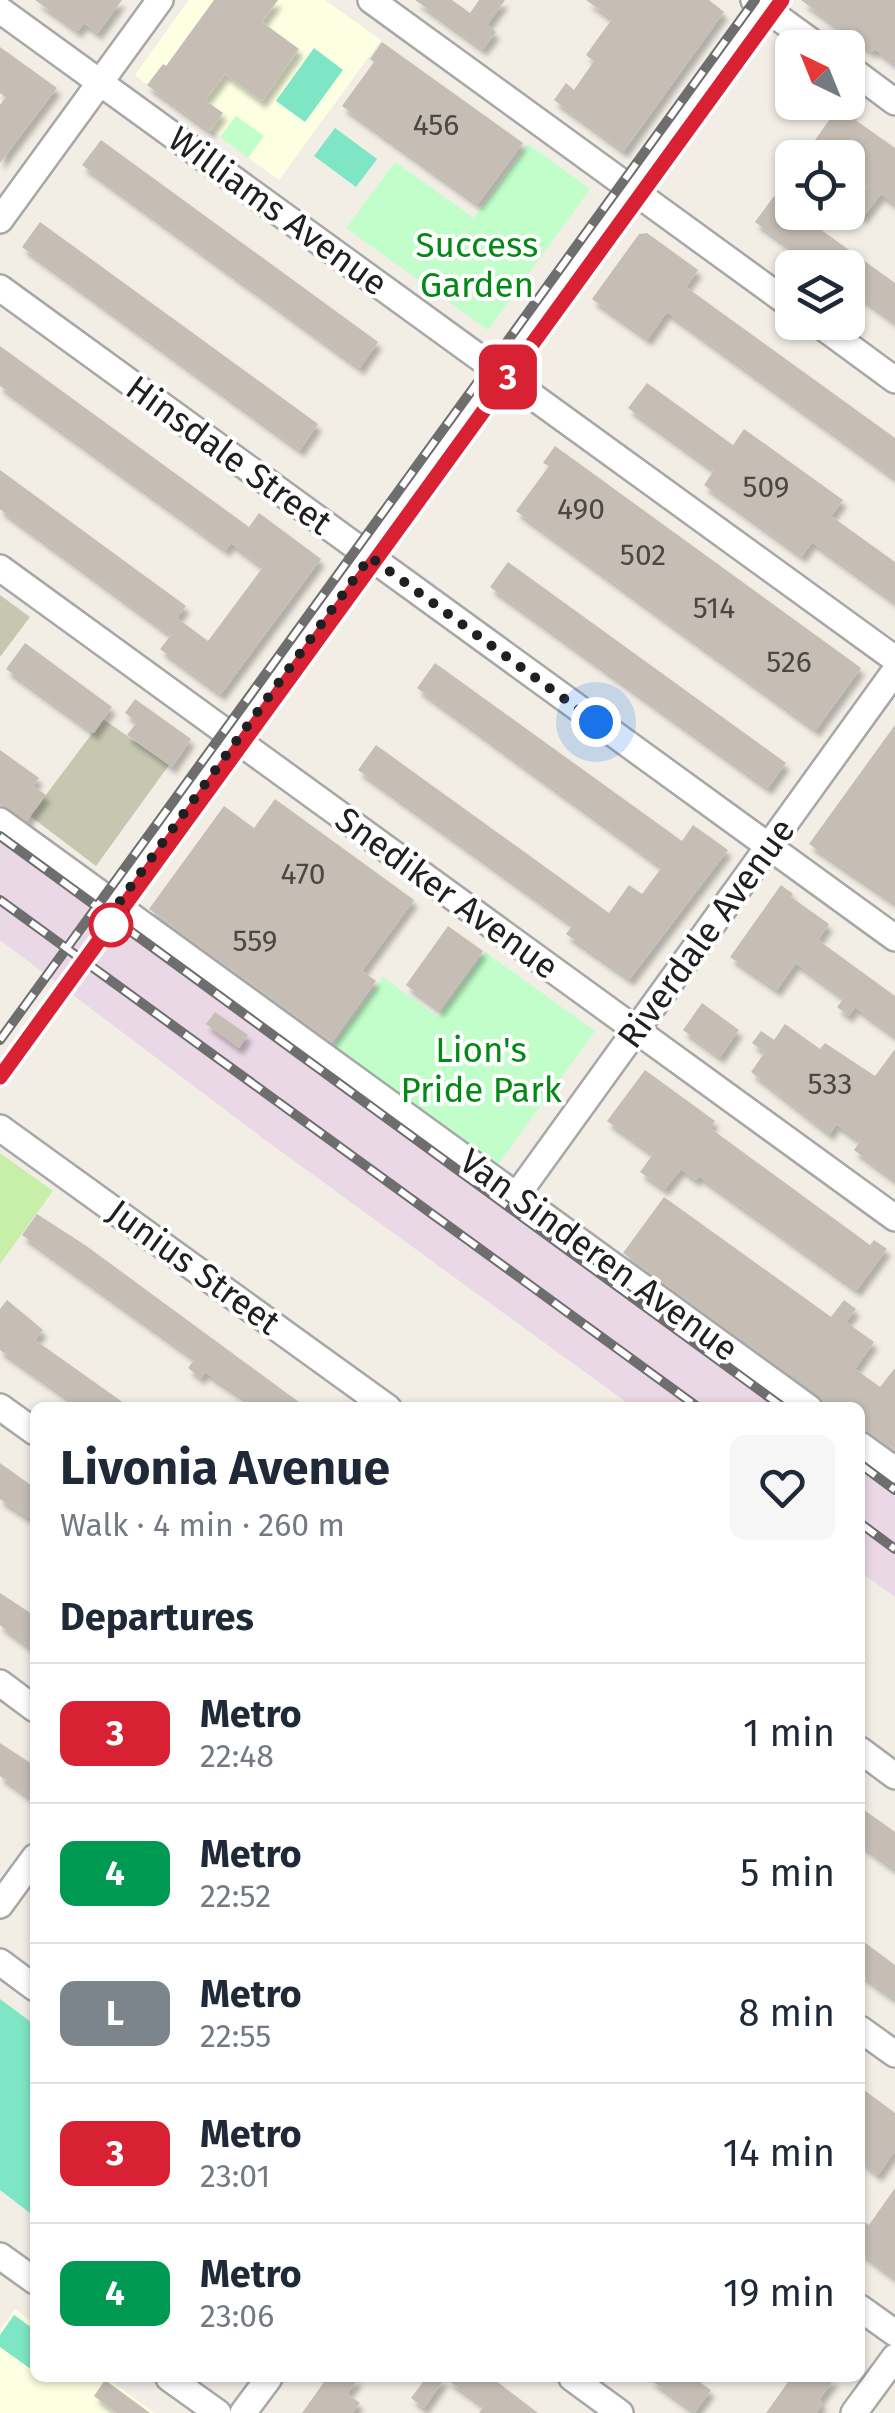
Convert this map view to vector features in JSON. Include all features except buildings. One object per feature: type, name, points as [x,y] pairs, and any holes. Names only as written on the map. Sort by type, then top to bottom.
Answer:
[{"type":"street","points":[[0,220],[160,0]]},
{"type":"street","points":[[372,0],[775,294]]},
{"type":"street","points":[[118,904],[636,192],[766,3],[798,30]]},
{"type":"street","name":"Williams Avenue","points":[[0,10],[895,659]]},
{"type":"street","points":[[865,80],[895,102]]},
{"type":"street","name":"Hinsdale Street","points":[[0,288],[895,938]]},
{"type":"street","points":[[841,340],[895,380]]},
{"type":"street","name":"Snediker Avenue","points":[[0,568],[895,1218]]},
{"type":"street","name":"Riverdale Avenue","points":[[517,1195],[895,671]]},
{"type":"street","name":"Van Sinderen Avenue","points":[[0,821],[801,1402]]},
{"type":"street","name":"Junius Street","points":[[0,1128],[372,1402]]},
{"type":"street","points":[[0,1406],[30,1428]]},
{"type":"street","points":[[865,1449],[895,1470]]},
{"type":"street","points":[[0,1683],[30,1705]]},
{"type":"street","points":[[865,1754],[895,1776]]},
{"type":"street","points":[[0,1906],[30,1865]]},
{"type":"street","points":[[0,1962],[30,1984]]},
{"type":"street","points":[[865,2033],[895,2054]]},
{"type":"street","points":[[0,2256],[30,2277]]},
{"type":"street","points":[[865,2312],[895,2333]]},
{"type":"street","points":[[854,2413],[895,2357]]},
{"type":"street","points":[[174,2382],[218,2413]]},
{"type":"street","points":[[243,2413],[266,2382]]},
{"type":"street","points":[[577,2382],[620,2413]]},
{"type":"shaded area","points":[[189,0],[325,0],[381,40],[279,180],[137,77],[136,73]]},
{"type":"shaded area","points":[[0,595],[30,617],[0,657]]},
{"type":"shaded area","points":[[103,719],[169,765],[96,866],[30,816]]},
{"type":"shaded area","points":[[0,834],[329,1082],[779,1402],[626,1402],[268,1142],[0,940]]},
{"type":"shaded area","points":[[865,1463],[895,1484],[895,1597],[865,1576]]},
{"type":"shaded area","points":[[15,2309],[30,2320],[30,2382],[112,2382],[155,2413],[0,2413],[0,2330]]},
{"type":"green space","points":[[314,48],[343,70],[305,122],[276,101]]},
{"type":"green space","points":[[236,116],[264,136],[248,158],[220,137]]},
{"type":"green space","points":[[335,128],[377,159],[356,187],[314,156]]},
{"type":"green space","name":"Success Garden","points":[[528,144],[590,189],[488,330],[346,228],[395,162],[474,218]]},
{"type":"green space","name":"Lion's Pride Park","points":[[485,952],[595,1031],[497,1166],[332,1047],[383,977],[438,1017]]},
{"type":"green space","points":[[0,1153],[53,1191],[0,1264]]},
{"type":"green space","points":[[0,1999],[30,2021],[30,2213],[0,2190]]},
{"type":"green space","points":[[14,2315],[30,2326],[30,2368],[0,2347],[0,2335]]},
{"type":"railway","points":[[0,1040],[755,0]]},
{"type":"railway","points":[[0,1077],[782,0]]},
{"type":"railway","points":[[0,836],[776,1402]]},
{"type":"railway","points":[[0,900],[691,1402]]},
{"type":"railway","points":[[865,1468],[895,1490]]},
{"type":"railway","points":[[865,1527],[895,1549]]},
{"type":"metro line","name":"3","points":[[0,1077],[782,0]]},
{"type":"route","points":[[111,925],[127,912],[118,904],[370,557],[596,722]]}]
